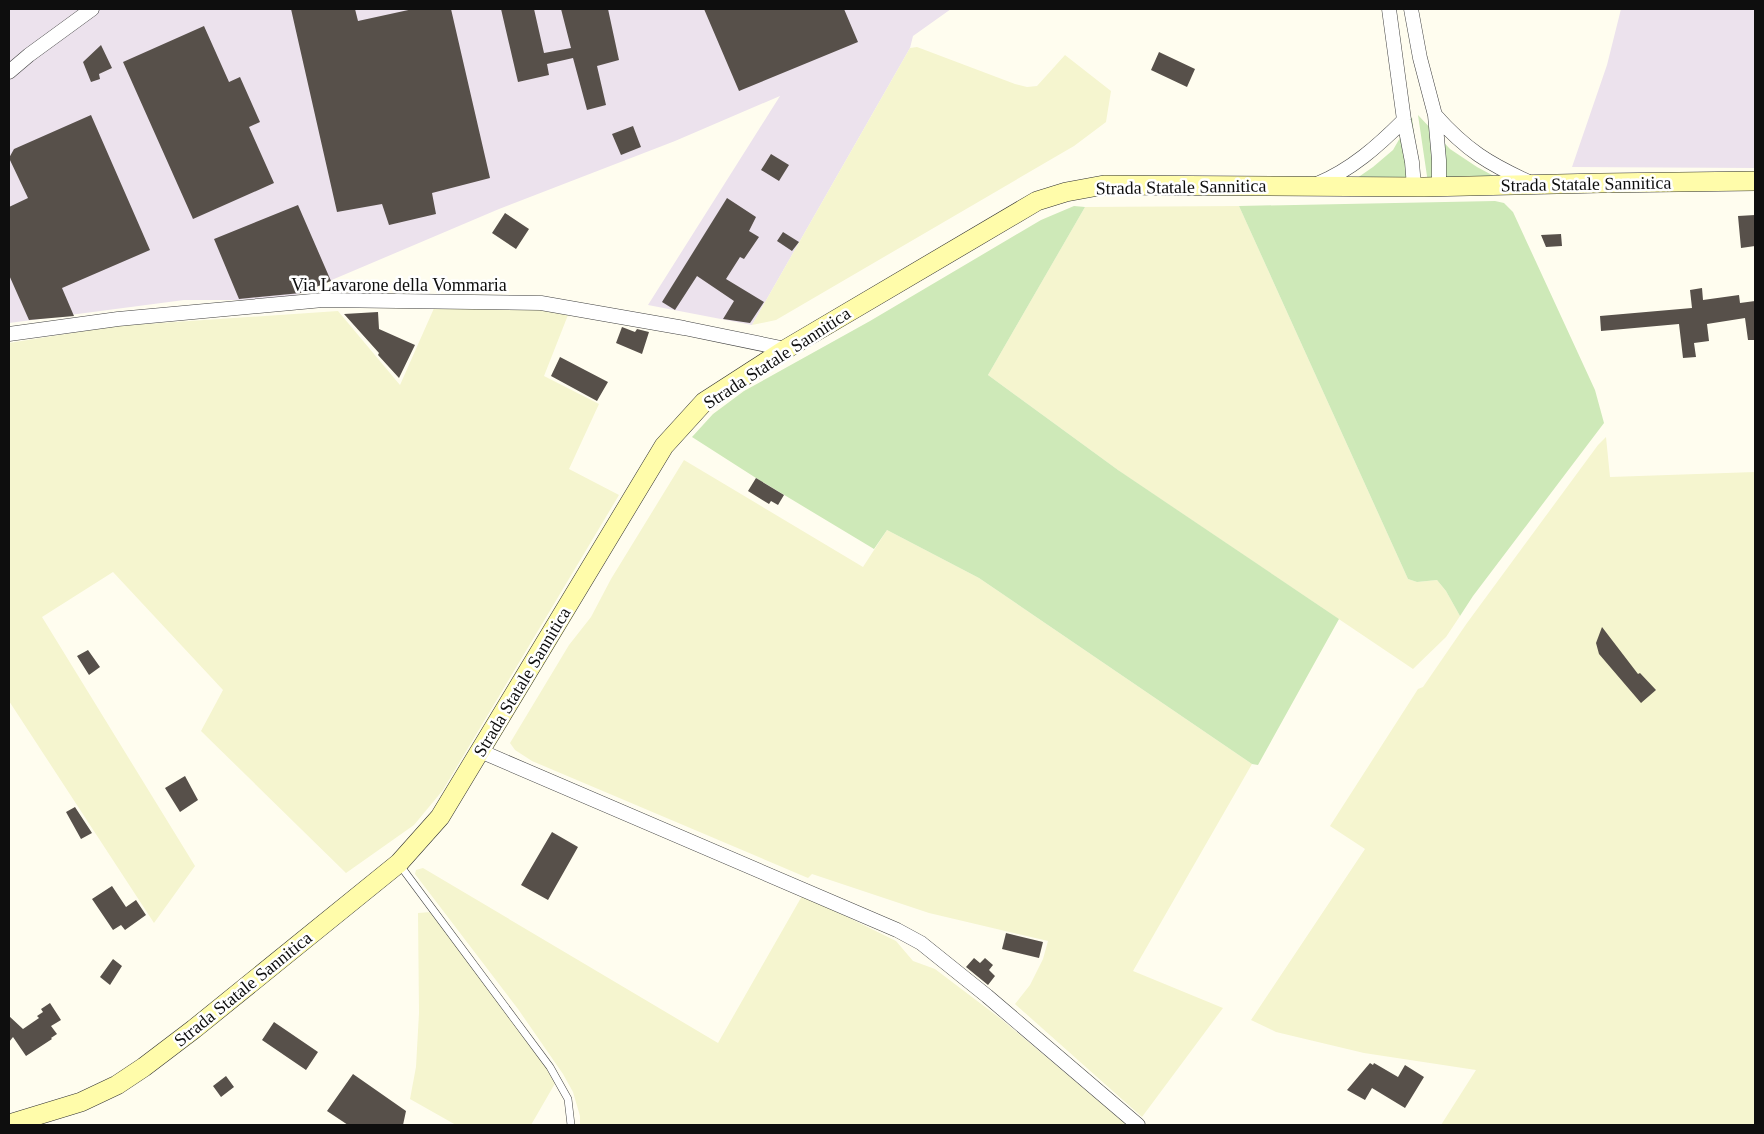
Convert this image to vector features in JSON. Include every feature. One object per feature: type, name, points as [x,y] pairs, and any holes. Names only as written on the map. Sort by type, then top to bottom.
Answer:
[{"type":"main road","name":"Strada Statale Sannitica","points":[[9,1124],[81,1102],[124,1081],[194,1029],[399,863],[440,817],[664,446],[704,402],[786,349],[1037,201],[1066,192],[1104,185],[1439,187],[1755,181]]},
{"type":"street","points":[[9,72],[92,9]]},
{"type":"street","points":[[1389,9],[1414,187]]},
{"type":"street","points":[[1412,9],[1420,58],[1435,115],[1439,187]]},
{"type":"street","points":[[1435,115],[1454,136],[1479,156],[1499,168],[1536,184]]},
{"type":"street","points":[[1311,187],[1337,176],[1357,162],[1385,139],[1404,120]]},
{"type":"street","name":"Via Lavarone della Vommaria","points":[[9,334],[118,319],[323,300],[541,303],[684,328],[786,349]]},
{"type":"street","points":[[480,751],[897,930],[921,943],[987,996],[1138,1125]]},
{"type":"lane","points":[[399,863],[550,1067],[568,1098],[571,1125]]},
{"type":"shaded area","points":[[9,9],[951,9],[913,36],[910,48],[752,325],[648,305],[780,96],[675,141],[499,209],[294,296],[239,300],[184,300],[9,323]]},
{"type":"shaded area","points":[[1621,9],[1755,9],[1755,168],[1572,167],[1607,65]]},
{"type":"green space","points":[[917,47],[1027,87],[1037,86],[1065,55],[1111,91],[1106,122],[1074,146],[776,320],[752,325],[910,48]]},
{"type":"green space","points":[[1418,115],[1450,149],[1477,167],[1505,182],[1428,183]]},
{"type":"green space","points":[[1412,117],[1420,184],[1347,185],[1393,150]]},
{"type":"green space","points":[[1495,201],[1504,203],[1513,212],[1595,390],[1604,423],[1473,596],[1460,616],[1446,591],[1437,580],[1417,582],[1408,579],[1239,206]]},
{"type":"green space","points":[[1074,206],[1085,207],[988,375],[1118,470],[1339,619],[1258,765],[1252,764],[979,578],[887,530],[874,549],[692,437],[713,414],[744,391],[870,321],[1041,220]]},
{"type":"green space","points":[[1239,206],[1408,579],[1417,582],[1437,580],[1446,591],[1460,616],[1446,637],[1413,669],[1122,473],[988,375],[1085,207]]},
{"type":"green space","points":[[435,306],[538,309],[568,315],[544,376],[599,404],[569,469],[619,495],[443,790],[414,825],[346,873],[201,731],[223,690],[113,572],[42,617],[195,866],[154,923],[9,701],[9,343],[116,326],[338,311],[400,385]]},
{"type":"green space","points":[[1606,437],[1610,477],[1755,472],[1755,1125],[1441,1125],[1476,1070],[1364,1053],[1276,1032],[1251,1020],[1365,849],[1330,826],[1418,689],[1423,687],[1467,623],[1598,445]]},
{"type":"green space","points":[[684,460],[863,567],[887,530],[979,578],[1252,764],[1133,971],[1223,1008],[1142,1117],[1015,1004],[1030,985],[1043,959],[1048,941],[929,913],[812,874],[808,878],[532,761],[515,750],[510,743],[569,645],[591,617],[611,579]]},
{"type":"green space","points":[[423,868],[718,1043],[802,896],[896,941],[913,961],[935,969],[1001,1019],[1127,1125],[580,1125],[580,1116],[573,1092],[563,1074],[518,1009],[415,874],[416,870]]},
{"type":"green space","points":[[431,912],[557,1080],[531,1125],[456,1125],[410,1099],[416,1067],[419,1013],[418,913]]},
{"type":"building","points":[[291,9],[355,9],[358,21],[413,9],[451,9],[490,178],[432,193],[436,214],[389,225],[382,204],[337,212]]},
{"type":"building","points":[[501,9],[534,9],[544,53],[571,48],[561,9],[608,9],[619,60],[597,66],[606,105],[587,110],[573,58],[547,64],[549,75],[518,82]]},
{"type":"building","points":[[704,9],[844,9],[858,42],[739,91]]},
{"type":"building","points":[[204,26],[229,82],[240,77],[260,122],[249,127],[274,183],[193,219],[123,62]]},
{"type":"building","points":[[101,45],[112,68],[99,74],[100,79],[91,82],[83,62]]},
{"type":"building","points":[[1159,52],[1195,69],[1187,87],[1151,70]]},
{"type":"building","points":[[91,115],[150,250],[62,288],[74,316],[29,320],[9,275],[9,207],[28,198],[9,158],[14,149]]},
{"type":"building","points":[[633,126],[641,147],[621,155],[612,134]]},
{"type":"building","points":[[771,154],[789,165],[779,181],[761,170]]},
{"type":"building","points":[[727,198],[756,217],[749,231],[759,237],[744,259],[740,257],[726,279],[764,302],[750,323],[723,319],[734,301],[697,276],[675,310],[662,302]]},
{"type":"building","points":[[298,205],[331,281],[301,293],[239,299],[214,239]]},
{"type":"building","points":[[505,213],[529,229],[516,249],[492,233]]},
{"type":"building","points":[[1755,215],[1755,246],[1741,248],[1738,216]]},
{"type":"building","points":[[783,232],[799,242],[792,251],[777,241]]},
{"type":"building","points":[[1561,234],[1562,246],[1546,247],[1541,235]]},
{"type":"building","points":[[1702,288],[1703,300],[1739,295],[1740,303],[1755,301],[1755,340],[1748,340],[1745,318],[1707,324],[1709,341],[1694,343],[1696,357],[1683,358],[1679,324],[1601,331],[1600,316],[1692,308],[1690,290]]},
{"type":"building","points":[[378,312],[379,329],[415,345],[399,378],[344,314]]},
{"type":"building","points":[[622,327],[635,332],[637,329],[649,332],[642,354],[616,343]]},
{"type":"building","points":[[560,357],[608,382],[597,401],[551,376]]},
{"type":"building","points":[[756,478],[784,495],[778,505],[771,501],[769,504],[748,491]]},
{"type":"building","points":[[1602,627],[1638,674],[1640,673],[1656,690],[1641,703],[1599,654],[1596,643]]},
{"type":"building","points":[[88,650],[100,667],[89,675],[77,656]]},
{"type":"building","points":[[185,776],[198,800],[180,812],[165,788]]},
{"type":"building","points":[[75,807],[92,833],[81,839],[66,812]]},
{"type":"building","points":[[552,832],[578,847],[548,900],[521,885]]},
{"type":"building","points":[[112,886],[126,907],[136,900],[146,915],[125,930],[121,925],[113,930],[92,899]]},
{"type":"building","points":[[1006,933],[1043,942],[1039,958],[1002,949]]},
{"type":"building","points":[[974,958],[980,963],[985,958],[993,965],[989,970],[995,976],[988,985],[966,967]]},
{"type":"building","points":[[113,959],[122,966],[110,985],[100,977]]},
{"type":"building","points":[[50,1003],[61,1020],[51,1026],[57,1034],[26,1056],[13,1037],[9,1042],[9,1016],[23,1029],[39,1018],[37,1016],[43,1012],[41,1009]]},
{"type":"building","points":[[274,1022],[318,1052],[306,1070],[262,1040]]},
{"type":"building","points":[[1370,1063],[1373,1065],[1374,1063],[1398,1077],[1405,1065],[1424,1077],[1405,1108],[1372,1088],[1365,1100],[1347,1090]]},
{"type":"building","points":[[353,1074],[406,1111],[403,1125],[348,1125],[327,1111]]},
{"type":"building","points":[[226,1076],[234,1087],[221,1097],[213,1086]]}]
